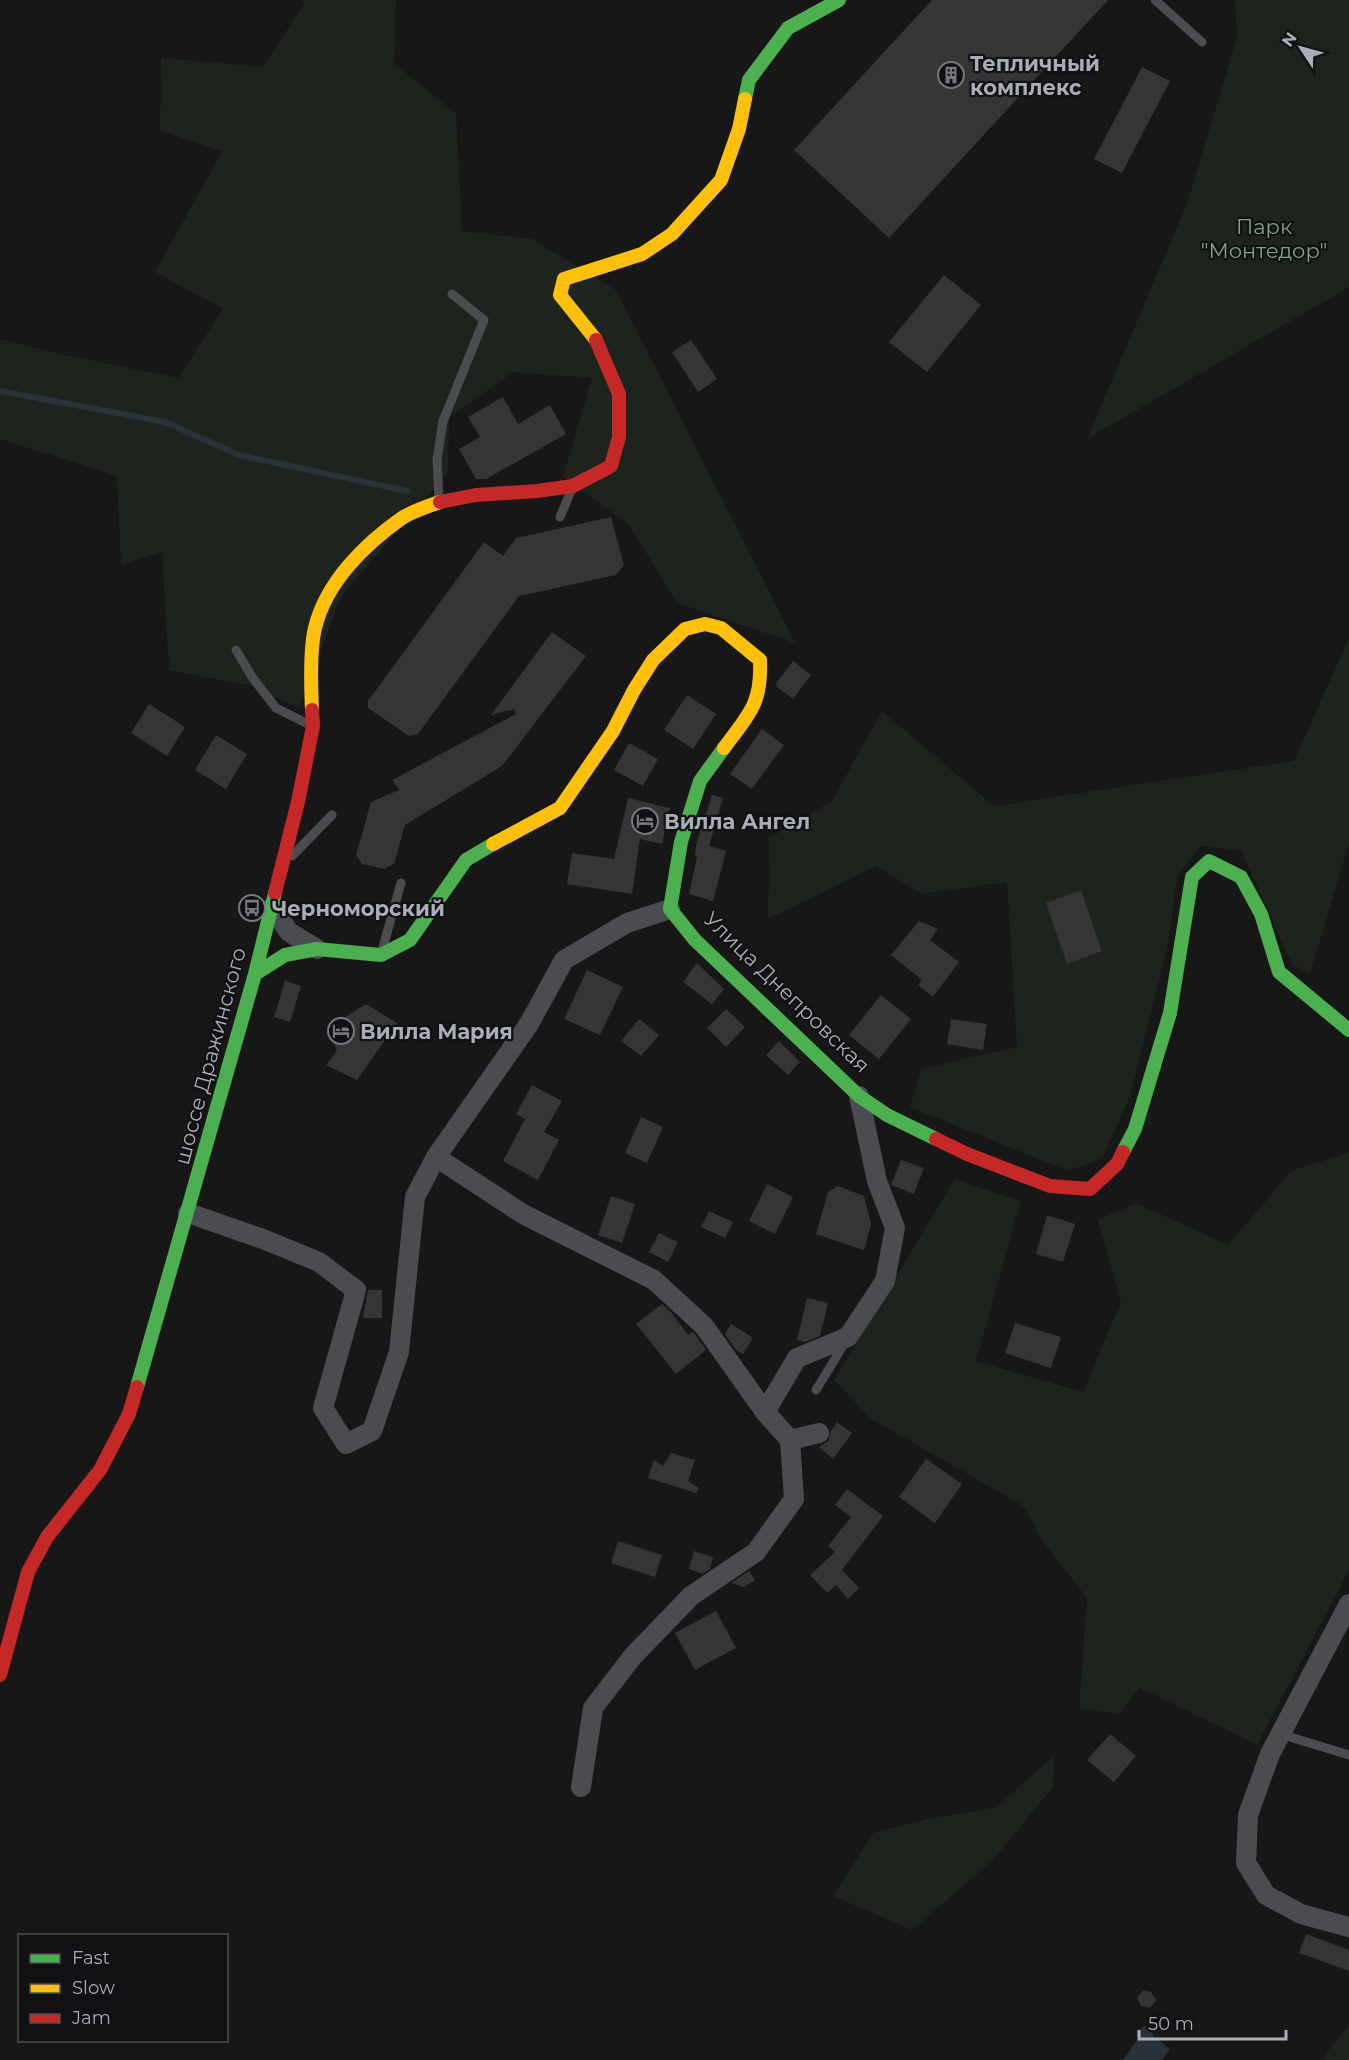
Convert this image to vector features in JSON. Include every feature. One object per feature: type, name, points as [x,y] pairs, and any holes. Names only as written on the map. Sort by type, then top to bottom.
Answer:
[{"type":"main road","name":"шоссе Дражинского","points":[[0,1675],[28,1572],[47,1537],[100,1470],[129,1414],[255,974],[282,867],[313,726],[311,688],[315,628],[329,593],[358,554],[404,517],[439,502],[476,495],[573,486],[611,466],[619,436],[620,394],[594,336],[560,295],[564,279],[642,254],[672,234],[721,180],[739,129],[750,80],[788,28],[839,0]]},
{"type":"main road","points":[[255,974],[285,955],[316,949],[381,956],[410,940],[466,860],[560,808],[613,731],[634,690],[653,660],[685,628],[705,624],[722,628],[760,660],[761,683],[753,709],[700,781],[681,842],[670,909]]},
{"type":"main road","name":"Улица Днепровская","points":[[670,909],[694,940],[859,1096],[887,1115],[967,1154],[1050,1186],[1090,1189],[1117,1164],[1135,1129],[1170,1013],[1192,878],[1209,861],[1241,877],[1261,914],[1279,972],[1349,1030]]},
{"type":"street","points":[[272,907],[289,932],[316,949]]},
{"type":"street","points":[[188,1213],[263,1239],[319,1262],[356,1290],[323,1408],[346,1444],[372,1431],[399,1352],[415,1197],[436,1157],[529,1024],[564,960],[627,923],[670,909]]},
{"type":"street","points":[[765,1412],[797,1358],[848,1337],[885,1281],[895,1228],[878,1181],[859,1096]]},
{"type":"street","points":[[436,1157],[523,1214],[654,1280],[704,1326],[765,1412],[790,1440],[794,1499],[756,1552],[691,1596],[633,1656],[594,1708],[580,1787]]},
{"type":"street","points":[[790,1440],[819,1433]]},
{"type":"street","points":[[1349,1604],[1270,1754],[1248,1815],[1246,1863],[1266,1895],[1301,1914],[1349,1927]]},
{"type":"lane","points":[[1155,0],[1202,42]]},
{"type":"lane","points":[[439,502],[437,460],[443,421],[484,320],[452,294]]},
{"type":"lane","points":[[560,517],[573,486]]},
{"type":"lane","points":[[236,650],[252,677],[276,708],[313,726]]},
{"type":"lane","points":[[282,867],[333,815]]},
{"type":"lane","points":[[381,956],[401,884]]},
{"type":"lane","points":[[816,1390],[848,1337]]},
{"type":"lane","points":[[1280,1734],[1349,1755]]},
{"type":"green space","points":[[301,0],[396,0],[394,63],[456,114],[462,231],[532,239],[616,290],[795,643],[677,603],[629,525],[563,476],[592,378],[513,372],[449,418],[448,472],[341,596],[299,708],[251,686],[169,670],[162,552],[121,565],[117,476],[0,439],[0,339],[178,378],[223,309],[155,272],[222,152],[160,130],[161,58],[263,67],[304,4]]},
{"type":"green space","name":"Парк \"Монтедор\"","points":[[1235,0],[1349,0],[1349,287],[1087,439],[1187,204],[1237,37]]},
{"type":"green space","points":[[1349,638],[1349,843],[1310,974],[1292,964],[1241,850],[1200,846],[1178,875],[1167,948],[1130,1097],[1102,1158],[1068,1171],[910,1107],[921,1069],[1017,1047],[1007,882],[922,894],[876,866],[768,919],[769,838],[832,801],[882,711],[994,806],[1294,761]]},
{"type":"green space","points":[[1349,1153],[1349,1570],[1257,1745],[1140,1688],[1118,1714],[1079,1708],[1087,1598],[1041,1539],[1025,1507],[870,1418],[834,1380],[955,1179],[1021,1201],[976,1361],[1083,1392],[1121,1302],[1098,1220],[1136,1203],[1228,1245],[1292,1170]]},
{"type":"green space","points":[[1055,1755],[1053,1787],[993,1860],[912,1930],[833,1896],[873,1833],[927,1819],[995,1808]]},
{"type":"green space","points":[[1349,2025],[1349,2060],[1327,2060],[1323,2057]]},
{"type":"shaded area","points":[[1144,2026],[1170,2049],[1162,2060],[1123,2060],[1138,2039],[1137,2033]]},
{"type":"building","name":"Тепличный комплекс","points":[[932,0],[1108,0],[889,238],[794,150]]},
{"type":"building","points":[[1142,67],[1170,81],[1122,173],[1094,159]]},
{"type":"building","points":[[944,275],[981,305],[927,372],[889,342]]},
{"type":"building","points":[[691,340],[717,379],[698,392],[672,352]]},
{"type":"building","points":[[503,397],[518,424],[550,405],[566,434],[486,479],[476,479],[459,449],[480,437],[468,417]]},
{"type":"building","points":[[611,517],[624,565],[616,575],[519,596],[418,734],[409,736],[368,708],[368,701],[484,542],[503,556],[516,538]]},
{"type":"building","points":[[552,632],[586,656],[502,766],[405,825],[394,864],[384,869],[362,864],[356,855],[371,802],[399,790],[392,780],[516,714],[514,709],[491,715]]},
{"type":"building","points":[[793,661],[811,675],[793,699],[776,686]]},
{"type":"building","points":[[687,695],[716,714],[693,749],[664,730]]},
{"type":"building","points":[[149,704],[185,727],[167,756],[131,733]]},
{"type":"building","points":[[762,729],[784,745],[752,789],[730,774]]},
{"type":"building","points":[[216,735],[247,754],[226,789],[195,770]]},
{"type":"building","points":[[629,743],[658,759],[643,786],[614,770]]},
{"type":"building","points":[[712,795],[723,798],[709,846],[726,851],[713,901],[689,894],[697,857],[695,856],[696,845]]},
{"type":"building","points":[[628,798],[670,808],[662,844],[640,839],[632,894],[567,884],[572,853],[614,859]]},
{"type":"building","points":[[1081,890],[1102,951],[1067,964],[1046,903]]},
{"type":"building","points":[[919,921],[938,929],[930,940],[959,962],[933,997],[918,985],[922,980],[891,955]]},
{"type":"building","points":[[697,963],[724,989],[712,1004],[683,982]]},
{"type":"building","points":[[587,970],[623,987],[600,1035],[564,1019]]},
{"type":"building","points":[[285,981],[301,986],[290,1022],[274,1017]]},
{"type":"building","points":[[881,995],[911,1019],[879,1059],[849,1035]]},
{"type":"building","points":[[366,1004],[397,1023],[357,1080],[326,1065],[337,1051],[328,1028]]},
{"type":"building","points":[[726,1009],[745,1027],[726,1047],[707,1028]]},
{"type":"building","points":[[639,1019],[659,1035],[641,1056],[621,1041]]},
{"type":"building","points":[[951,1019],[987,1024],[983,1050],[947,1044]]},
{"type":"building","points":[[779,1041],[800,1062],[788,1075],[766,1055]]},
{"type":"building","points":[[532,1085],[562,1101],[544,1132],[559,1140],[538,1180],[503,1161],[525,1119],[516,1114]]},
{"type":"building","points":[[641,1117],[663,1127],[647,1163],[625,1153]]},
{"type":"building","points":[[901,1160],[924,1168],[914,1194],[891,1185]]},
{"type":"building","points":[[767,1184],[793,1197],[775,1234],[749,1221]]},
{"type":"building","points":[[838,1186],[864,1196],[871,1224],[864,1250],[816,1234],[828,1192]]},
{"type":"building","points":[[611,1196],[635,1204],[622,1243],[598,1235]]},
{"type":"building","points":[[709,1211],[733,1222],[725,1238],[701,1227]]},
{"type":"building","points":[[1047,1215],[1075,1224],[1063,1262],[1036,1254]]},
{"type":"building","points":[[659,1233],[678,1242],[668,1262],[649,1252]]},
{"type":"building","points":[[368,1290],[382,1290],[382,1318],[363,1318]]},
{"type":"building","points":[[807,1298],[828,1303],[820,1336],[805,1342],[797,1340]]},
{"type":"building","points":[[662,1304],[688,1335],[692,1332],[695,1334],[706,1350],[676,1374],[636,1324]]},
{"type":"building","points":[[1015,1323],[1061,1337],[1051,1368],[1005,1353]]},
{"type":"building","points":[[731,1324],[753,1338],[743,1354],[736,1350],[725,1334]]},
{"type":"building","points":[[837,1422],[852,1433],[833,1459],[819,1447],[828,1441]]},
{"type":"building","points":[[671,1453],[695,1460],[688,1481],[699,1488],[696,1493],[648,1478],[654,1460],[663,1466]]},
{"type":"building","points":[[926,1459],[962,1484],[935,1523],[899,1497]]},
{"type":"building","points":[[847,1489],[883,1516],[842,1570],[859,1588],[848,1599],[836,1585],[827,1593],[810,1575],[835,1552],[828,1546],[851,1517],[835,1505]]},
{"type":"building","points":[[618,1541],[662,1555],[655,1577],[611,1563]]},
{"type":"building","points":[[694,1551],[713,1557],[710,1569],[703,1574],[689,1569]]},
{"type":"building","points":[[749,1571],[755,1580],[744,1587],[731,1583]]},
{"type":"building","points":[[716,1611],[736,1648],[695,1670],[675,1633]]},
{"type":"building","points":[[1110,1734],[1136,1756],[1114,1782],[1087,1760]]},
{"type":"building","points":[[1306,1934],[1349,1950],[1349,1971],[1299,1953]]},
{"type":"building","points":[[1143,1990],[1151,1992],[1156,2000],[1150,2008],[1141,2006],[1137,1998]]},
{"type":"waterway","points":[[0,391],[165,422],[239,455],[407,491]]},
{"type":"traffic: fast","points":[[745,99],[749,80],[788,28],[839,0]]},
{"type":"traffic: fast","points":[[724,748],[700,781],[681,842],[670,909],[695,940],[859,1096],[887,1115],[936,1139]]},
{"type":"traffic: fast","points":[[255,974],[285,955],[317,949],[381,955],[410,940],[466,860],[493,844]]},
{"type":"traffic: fast","points":[[1123,1152],[1135,1129],[1170,1013],[1192,877],[1209,861],[1241,877],[1261,914],[1279,972],[1349,1030]]},
{"type":"traffic: fast","points":[[137,1387],[255,974],[275,893]]},
{"type":"traffic: slow","points":[[596,340],[560,295],[564,279],[642,254],[672,234],[721,180],[739,129],[745,99]]},
{"type":"traffic: slow","points":[[312,710],[313,636],[320,611],[328,595],[361,552],[388,528],[406,515],[440,502]]},
{"type":"traffic: slow","points":[[493,844],[560,808],[613,731],[634,690],[653,660],[685,629],[705,624],[721,628],[760,660],[759,688],[752,708],[724,748]]},
{"type":"traffic: jam","points":[[440,502],[476,495],[573,486],[611,466],[619,437],[619,394],[596,340]]},
{"type":"traffic: jam","points":[[275,893],[298,802],[313,726],[312,710]]},
{"type":"traffic: jam","points":[[936,1139],[967,1154],[1050,1186],[1090,1189],[1117,1164],[1123,1152]]},
{"type":"traffic: jam","points":[[0,1675],[28,1572],[47,1537],[100,1470],[129,1414],[137,1387]]},
{"type":"place","name":"Тепличный комплекс","points":[[951,75]]},
{"type":"place","name":"Вилла Ангел","points":[[645,821]]},
{"type":"place","name":"Черноморский","points":[[252,908]]},
{"type":"place","name":"Вилла Мария","points":[[341,1031]]}]
